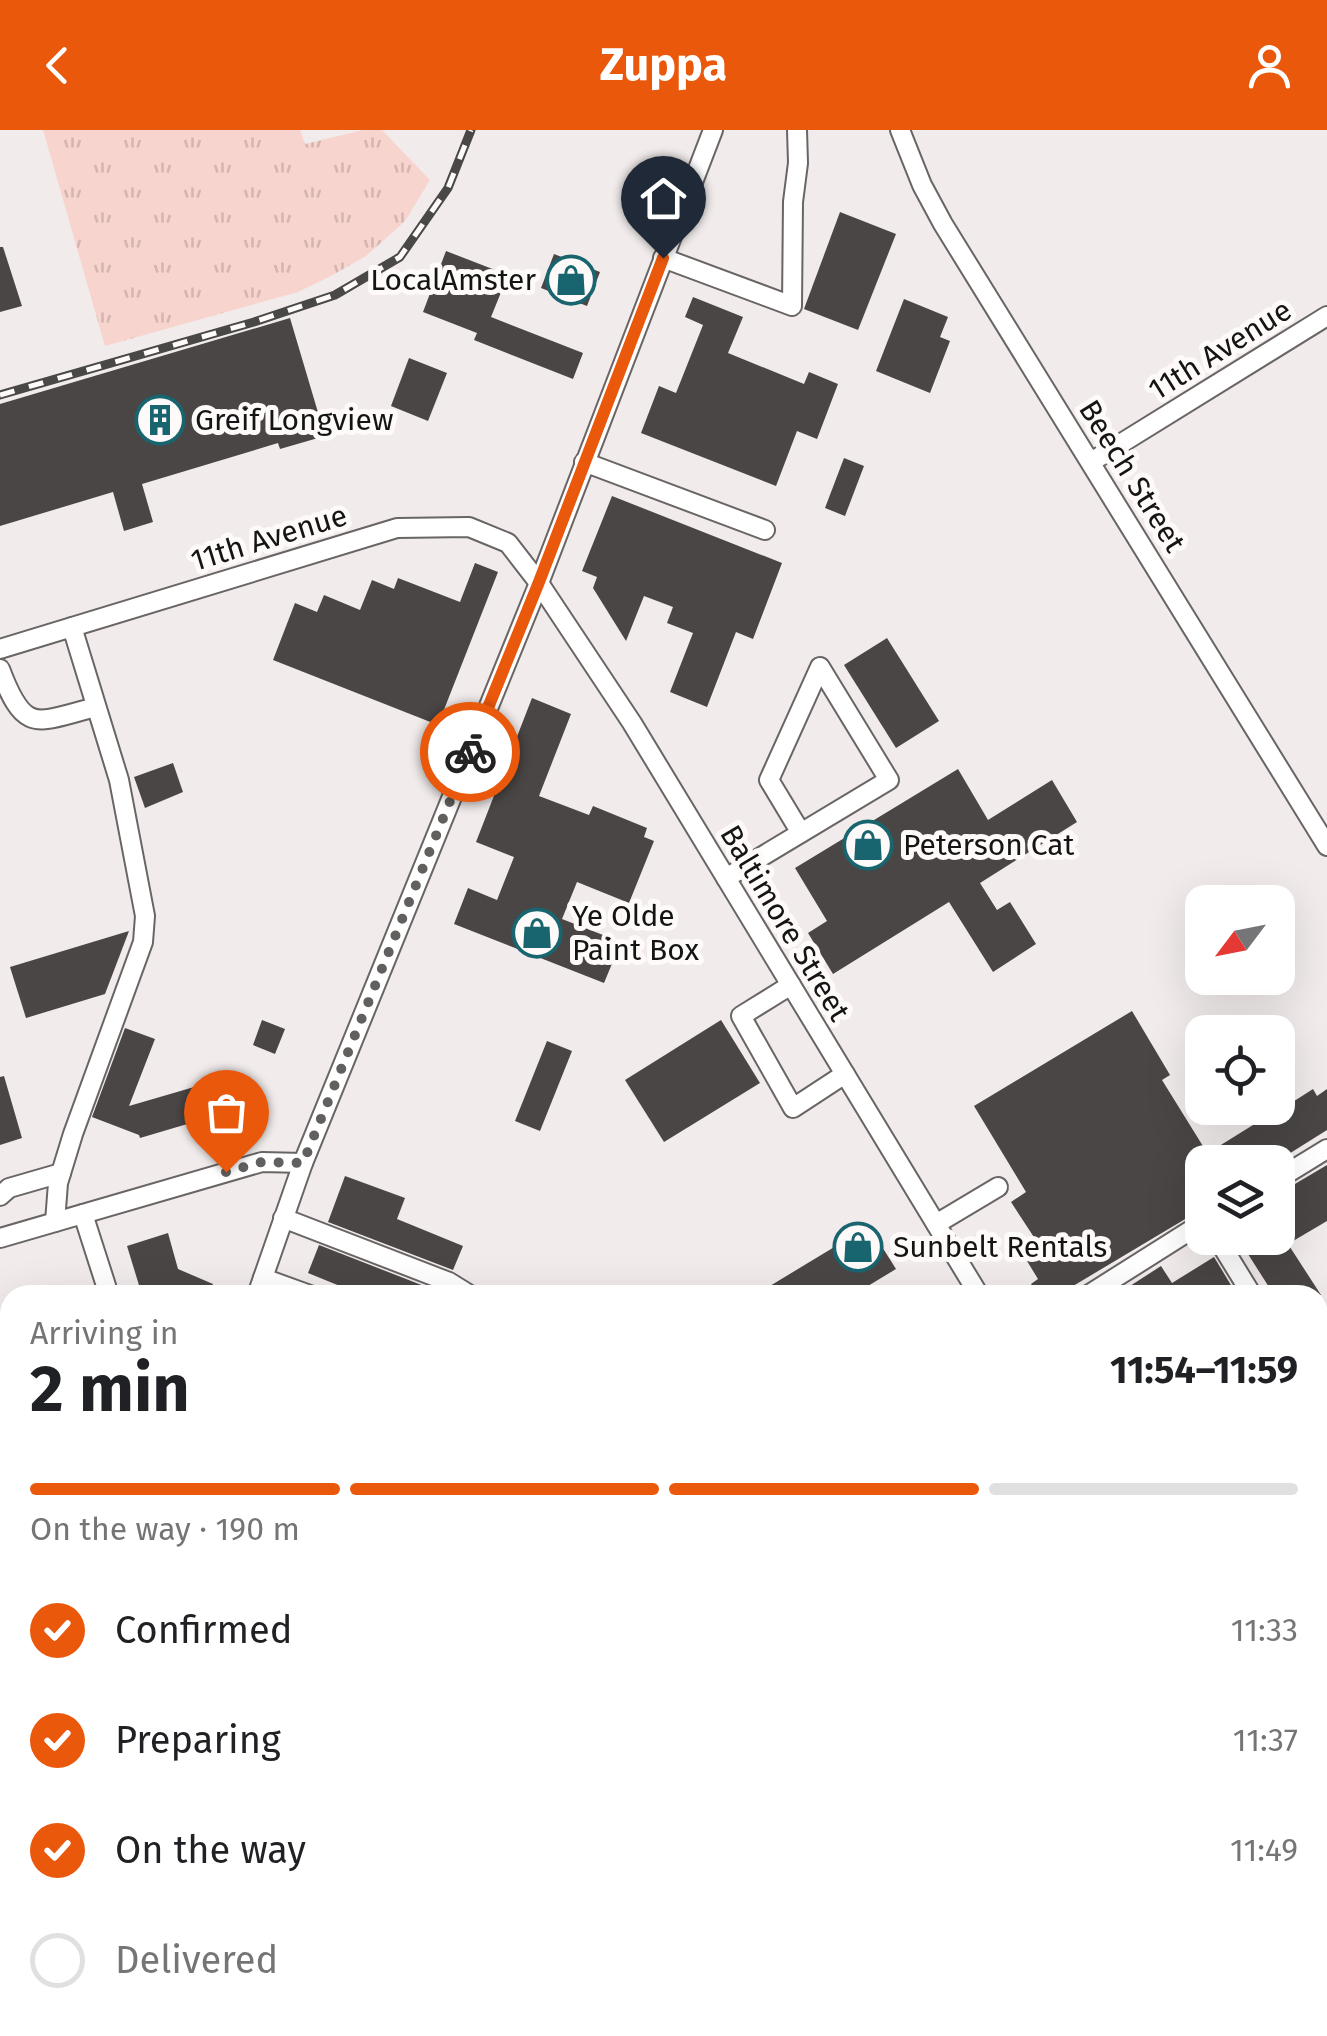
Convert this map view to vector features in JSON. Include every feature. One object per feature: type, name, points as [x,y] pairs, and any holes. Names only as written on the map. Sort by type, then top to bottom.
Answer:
[{"type":"street","points":[[260,1285],[303,1163],[539,582],[713,130]]},
{"type":"street","points":[[663,258],[792,306],[798,130]]},
{"type":"street","name":"Beech Street","points":[[900,130],[922,185],[944,224],[1327,846]]},
{"type":"street","name":"11th Avenue","points":[[1091,462],[1327,316]]},
{"type":"street","points":[[584,462],[765,530]]},
{"type":"street","name":"11th Avenue","points":[[0,649],[396,528],[469,526],[508,544],[539,582]]},
{"type":"street","name":"Baltimore Street","points":[[539,582],[632,723],[973,1285]]},
{"type":"street","points":[[56,1222],[58,1183],[144,942],[145,916],[118,780],[72,627]]},
{"type":"street","points":[[726,878],[889,780],[820,668],[768,780],[801,832]]},
{"type":"street","points":[[0,669],[10,696],[26,717],[38,722],[96,707]]},
{"type":"street","points":[[790,985],[741,1016],[793,1108],[845,1074]]},
{"type":"street","points":[[1295,1168],[1327,1149]]},
{"type":"street","points":[[0,1238],[262,1162],[303,1163]]},
{"type":"street","points":[[0,1196],[9,1188],[61,1173]]},
{"type":"street","points":[[936,1224],[998,1187]]},
{"type":"street","points":[[83,1214],[106,1285]]},
{"type":"street","points":[[283,1218],[454,1285]]},
{"type":"street","points":[[1104,1285],[1185,1235]]},
{"type":"street","points":[[1227,1255],[1246,1285]]},
{"type":"green space","points":[[43,130],[300,130],[305,144],[363,130],[382,130],[430,180],[405,221],[366,256],[331,276],[298,292],[105,346]]},
{"type":"building","points":[[840,212],[896,234],[858,330],[804,309]]},
{"type":"building","points":[[0,247],[22,306],[0,312]]},
{"type":"building","points":[[446,251],[508,275],[491,317],[583,353],[573,379],[474,340],[477,333],[423,312]]},
{"type":"building","name":"LocalAmster","points":[[554,254],[600,272],[587,306],[541,288]]},
{"type":"building","points":[[693,297],[743,317],[728,353],[804,384],[809,372],[838,384],[817,439],[797,431],[776,486],[641,433],[659,386],[676,393],[703,325],[685,317]]},
{"type":"building","points":[[904,299],[948,317],[940,337],[950,341],[930,393],[876,371]]},
{"type":"building","name":"Greif Longview","points":[[290,318],[325,436],[280,449],[278,443],[142,484],[153,522],[124,531],[113,492],[0,526],[0,404]]},
{"type":"building","points":[[409,358],[447,373],[428,421],[391,406]]},
{"type":"building","points":[[844,458],[864,466],[845,516],[825,508]]},
{"type":"building","points":[[612,496],[782,563],[753,639],[736,632],[707,707],[670,692],[693,633],[667,623],[673,607],[644,596],[626,641],[593,588],[597,577],[582,571]]},
{"type":"building","points":[[475,563],[498,572],[438,725],[273,660],[295,603],[317,612],[324,595],[360,610],[372,580],[394,589],[398,578],[460,602]]},
{"type":"building","points":[[887,638],[939,721],[896,748],[844,665]]},
{"type":"building","points":[[532,698],[571,714],[539,796],[589,815],[593,806],[647,828],[644,837],[654,841],[629,903],[577,882],[562,919],[621,942],[604,983],[454,924],[468,888],[497,900],[514,857],[476,842]]},
{"type":"building","points":[[173,763],[183,792],[145,808],[134,777]]},
{"type":"building","points":[[958,769],[988,820],[1052,780],[1077,822],[980,883],[997,910],[1010,902],[1036,944],[993,972],[949,902],[833,974],[808,933],[827,921],[795,868]]},
{"type":"building","points":[[129,931],[105,994],[26,1018],[10,967]]},
{"type":"building","points":[[1132,1011],[1170,1075],[1162,1080],[1185,1117],[1185,1125],[1190,1125],[1202,1145],[1185,1145],[1185,1219],[1075,1285],[1032,1285],[1038,1279],[1027,1261],[1043,1251],[1011,1202],[1026,1192],[974,1106]]},
{"type":"building","points":[[262,1020],[285,1029],[275,1054],[253,1045]]},
{"type":"building","points":[[721,1020],[760,1083],[664,1142],[625,1080]]},
{"type":"building","points":[[125,1028],[155,1039],[129,1106],[201,1085],[211,1117],[140,1138],[92,1117]]},
{"type":"building","points":[[547,1041],[572,1051],[540,1131],[515,1121]]},
{"type":"building","points":[[4,1076],[22,1138],[0,1145],[0,1077]]},
{"type":"building","points":[[1313,1089],[1317,1096],[1327,1089],[1327,1130],[1295,1150],[1295,1145],[1221,1145],[1253,1125],[1295,1125],[1295,1101]]},
{"type":"building","points":[[1327,1165],[1327,1221],[1295,1240],[1295,1184]]},
{"type":"building","points":[[345,1176],[405,1198],[397,1219],[463,1246],[453,1270],[328,1222]]},
{"type":"building","name":"Sunbelt Rentals","points":[[869,1226],[896,1269],[870,1285],[772,1285]]},
{"type":"building","points":[[168,1233],[178,1269],[213,1285],[139,1285],[127,1246]]},
{"type":"building","points":[[319,1245],[422,1285],[337,1285],[308,1273]]},
{"type":"building","points":[[1249,1255],[1295,1255],[1315,1285],[1268,1285]]},
{"type":"building","points":[[1214,1257],[1231,1285],[1132,1285],[1161,1266],[1172,1283]]},
{"type":"railway","points":[[0,395],[335,295],[400,257],[448,188],[471,130]]},
{"type":"way so far","points":[[226,1172],[262,1162],[303,1163],[470,752]]},
{"type":"place","name":"LocalAmster","points":[[571,280]]},
{"type":"place","name":"Greif Longview","points":[[160,420]]},
{"type":"place","name":"Peterson Cat","points":[[868,845]]},
{"type":"place","name":"Ye Olde Paint Box","points":[[537,933]]},
{"type":"place","name":"Sunbelt Rentals","points":[[858,1247]]},
{"type":"route","points":[[470,752],[663,258]]}]
